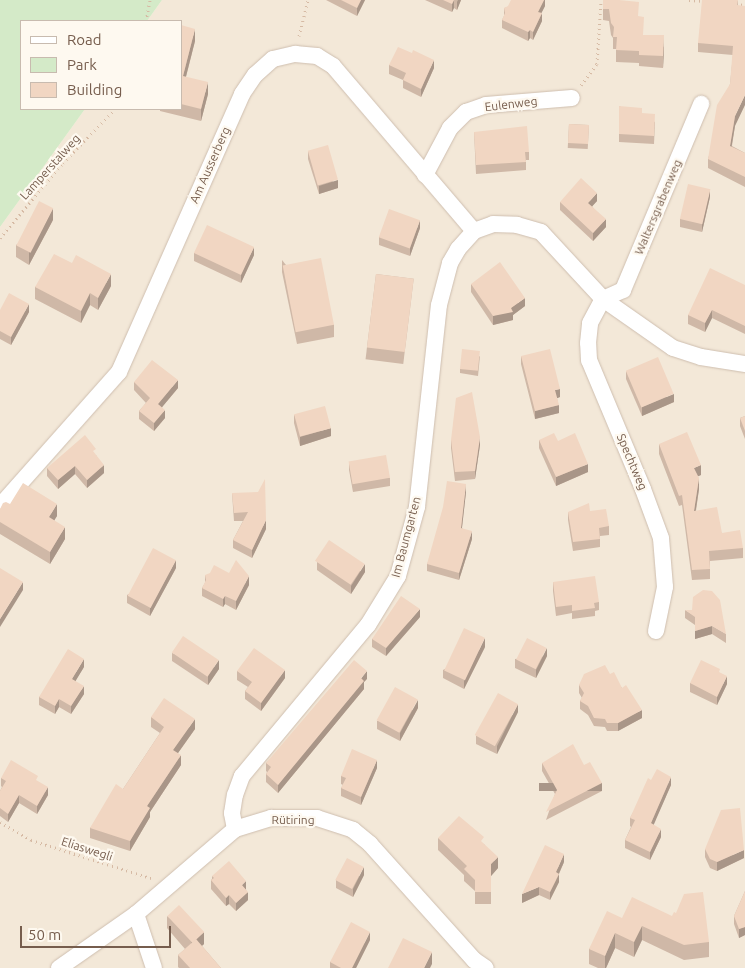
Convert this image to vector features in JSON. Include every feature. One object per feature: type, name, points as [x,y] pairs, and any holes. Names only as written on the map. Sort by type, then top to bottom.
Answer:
[{"type":"street","name":"Am Ausserberg","points":[[0,506],[119,372],[242,94],[255,75],[273,59],[295,54],[317,56],[333,66],[474,231]]},
{"type":"street","name":"Eulenweg","points":[[426,175],[450,128],[466,112],[486,105],[572,98]]},
{"type":"street","name":"Waltersgrabenweg","points":[[603,299],[623,290],[701,104]]},
{"type":"street","points":[[474,231],[493,224],[517,225],[541,232],[603,299],[673,348],[700,358],[745,364]]},
{"type":"street","name":"Im Baumgarten","points":[[235,829],[232,813],[242,776],[368,625],[398,576],[417,507],[439,305],[450,263],[474,231]]},
{"type":"street","name":"Spechtweg","points":[[603,299],[590,323],[589,360],[643,489],[661,538],[665,587],[656,631]]},
{"type":"street","name":"Rütiring","points":[[59,968],[136,914],[235,829],[271,818],[317,818],[353,830],[370,844],[474,960],[486,968]]},
{"type":"street","points":[[136,914],[154,968]]},
{"type":"path","points":[[146,20],[150,0]]},
{"type":"path","points":[[295,54],[308,0]]},
{"type":"path","points":[[572,98],[597,64],[601,0]]},
{"type":"path","points":[[689,0],[709,2]]},
{"type":"path","points":[[727,3],[745,5]]},
{"type":"path","name":"Lamperstalweg","points":[[0,238],[63,163],[114,110]]},
{"type":"path","name":"Eliaswegli","points":[[0,822],[31,840],[171,884]]},
{"type":"shaded area","points":[[162,0],[745,0],[745,968],[0,968],[0,227],[84,110],[182,110],[182,20],[148,20]]},
{"type":"green space","points":[[0,0],[162,0],[148,20],[20,20],[20,110],[84,110],[0,227]]},
{"type":"building","points":[[341,0],[361,0],[357,8]]},
{"type":"building","points":[[443,0],[454,0],[452,4]]},
{"type":"building","points":[[511,0],[544,0],[538,12],[542,13],[533,32],[530,30],[528,32],[502,20],[505,13],[504,8],[508,6]]},
{"type":"building","points":[[603,0],[639,2],[638,16],[644,17],[643,35],[664,35],[663,56],[639,55],[639,51],[616,50],[617,37],[613,37],[614,27],[611,23],[609,9],[603,9]]},
{"type":"building","points":[[702,0],[738,0],[737,5],[745,6],[745,95],[735,116],[730,146],[745,153],[745,177],[708,159],[717,105],[730,84],[733,46],[698,43]]},
{"type":"building","points":[[182,25],[195,29],[183,76],[208,82],[201,109],[182,104]]},
{"type":"building","points":[[398,47],[412,53],[413,50],[434,60],[421,89],[403,80],[406,73],[389,65]]},
{"type":"building","points":[[619,106],[642,108],[642,113],[655,114],[654,136],[619,134]]},
{"type":"building","points":[[569,124],[589,125],[588,144],[568,143]]},
{"type":"building","points":[[527,126],[529,152],[525,152],[526,162],[476,165],[474,132]]},
{"type":"building","points":[[328,145],[338,180],[318,185],[308,151]]},
{"type":"building","points":[[581,178],[597,193],[588,203],[606,219],[593,233],[560,202]]},
{"type":"building","points":[[688,184],[710,189],[702,224],[680,219]]},
{"type":"building","points":[[39,201],[53,208],[31,253],[16,246]]},
{"type":"building","points":[[389,209],[420,220],[410,248],[379,237]]},
{"type":"building","points":[[207,225],[254,247],[241,275],[194,253]]},
{"type":"building","points":[[54,254],[72,263],[76,255],[111,274],[98,298],[90,293],[81,311],[35,287]]},
{"type":"building","points":[[321,258],[334,325],[296,332],[283,265]]},
{"type":"building","points":[[500,262],[525,298],[511,308],[513,312],[493,316],[471,284]]},
{"type":"building","points":[[710,268],[745,285],[745,326],[712,310],[705,323],[688,315]]},
{"type":"building","points":[[376,274],[414,279],[405,352],[367,347]]},
{"type":"building","points":[[9,293],[29,304],[11,337],[0,331],[0,310]]},
{"type":"building","points":[[462,349],[480,351],[478,371],[460,369]]},
{"type":"building","points":[[550,349],[560,389],[555,390],[559,405],[535,411],[521,356]]},
{"type":"building","points":[[658,357],[674,394],[641,407],[626,371]]},
{"type":"building","points":[[152,360],[178,380],[158,404],[165,410],[154,423],[139,411],[150,398],[134,382]]},
{"type":"building","points":[[472,392],[480,437],[475,471],[455,472],[451,440],[456,398]]},
{"type":"building","points":[[325,406],[331,428],[300,436],[294,414]]},
{"type":"building","points":[[745,416],[745,431],[740,418]]},
{"type":"building","points":[[687,432],[701,465],[694,468],[699,478],[694,511],[717,507],[722,533],[740,530],[743,548],[709,551],[710,569],[692,570],[682,495],[679,496],[659,444]]},
{"type":"building","points":[[554,433],[558,441],[575,433],[588,464],[556,477],[539,440]]},
{"type":"building","points":[[85,435],[96,449],[93,451],[104,465],[87,480],[75,466],[58,480],[47,468]]},
{"type":"building","points":[[386,455],[390,478],[353,484],[349,462]]},
{"type":"building","points":[[265,479],[266,520],[252,550],[233,540],[248,512],[234,513],[232,493],[258,492]]},
{"type":"building","points":[[447,481],[466,484],[461,528],[472,531],[459,573],[427,564],[443,507]]},
{"type":"building","points":[[23,483],[57,504],[49,517],[65,527],[50,552],[0,522],[0,509],[3,503],[10,504]]},
{"type":"building","points":[[589,503],[590,511],[606,509],[609,526],[599,528],[600,539],[573,542],[568,512]]},
{"type":"building","points":[[329,540],[365,564],[351,585],[315,561]]},
{"type":"building","points":[[153,548],[176,560],[151,608],[128,596]]},
{"type":"building","points":[[236,560],[249,576],[236,601],[225,596],[223,599],[202,588],[206,580],[205,575],[210,573],[214,565],[229,573]]},
{"type":"building","points":[[0,568],[23,582],[0,619]]},
{"type":"building","points":[[595,576],[599,602],[594,603],[595,608],[572,611],[572,605],[556,607],[553,582]]},
{"type":"building","points":[[703,590],[712,591],[720,600],[726,634],[712,626],[695,631],[695,617],[685,610],[692,610],[693,597]]},
{"type":"building","points":[[401,596],[420,609],[386,648],[372,639]]},
{"type":"building","points":[[464,628],[485,638],[465,680],[444,671]]},
{"type":"building","points":[[183,636],[219,660],[207,677],[172,653]]},
{"type":"building","points":[[527,638],[547,648],[536,669],[516,659]]},
{"type":"building","points":[[254,648],[285,670],[261,703],[245,691],[252,682],[237,671]]},
{"type":"building","points":[[68,649],[84,659],[72,679],[84,686],[71,706],[59,699],[55,706],[39,697]]},
{"type":"building","points":[[354,660],[367,671],[361,678],[364,681],[278,785],[266,774],[271,767],[266,763]]},
{"type":"building","points":[[701,660],[720,669],[719,672],[727,676],[717,697],[690,683]]},
{"type":"building","points":[[605,665],[610,674],[614,672],[622,688],[626,685],[642,710],[618,723],[607,723],[605,719],[594,718],[588,706],[580,701],[584,693],[579,685],[584,674]]},
{"type":"building","points":[[395,687],[418,700],[399,733],[377,720]]},
{"type":"building","points":[[498,693],[518,704],[495,746],[475,735]]},
{"type":"building","points":[[164,698],[195,719],[173,750],[181,755],[147,806],[150,808],[130,841],[90,828],[116,784],[123,789],[164,727],[151,717]]},
{"type":"building","points":[[573,744],[584,765],[590,762],[602,783],[546,812],[557,790],[542,763]]},
{"type":"building","points":[[352,749],[377,760],[361,797],[341,788],[346,778],[341,776]]},
{"type":"building","points":[[11,760],[38,776],[36,780],[48,787],[37,806],[19,795],[8,814],[0,808],[0,791],[6,781],[1,778]]},
{"type":"building","points":[[657,769],[671,777],[651,823],[661,829],[650,852],[625,840],[635,820],[630,818],[648,778],[651,780]]},
{"type":"building","points":[[740,808],[744,850],[717,862],[710,859],[705,849],[721,810]]},
{"type":"building","points":[[459,816],[484,837],[481,841],[498,857],[491,864],[491,892],[475,892],[475,880],[464,869],[467,866],[438,838]]},
{"type":"building","points":[[545,845],[564,854],[556,872],[559,874],[550,892],[539,887],[522,894]]},
{"type":"building","points":[[347,858],[364,867],[352,889],[335,880]]},
{"type":"building","points":[[229,861],[246,881],[242,885],[248,892],[236,903],[229,895],[226,898],[211,880],[214,878],[212,876]]},
{"type":"building","points":[[745,891],[745,927],[739,929],[734,916]]},
{"type":"building","points":[[703,892],[709,942],[684,945],[642,926],[634,942],[615,933],[605,956],[589,949],[607,911],[622,918],[632,897],[672,916],[674,912],[676,913],[684,894]]},
{"type":"building","points":[[179,905],[204,932],[193,943],[167,916]]},
{"type":"building","points":[[351,922],[370,932],[352,968],[341,968],[330,962]]},
{"type":"building","points":[[403,938],[432,952],[424,968],[388,968]]},
{"type":"building","points":[[196,939],[221,968],[190,968],[178,955]]}]
